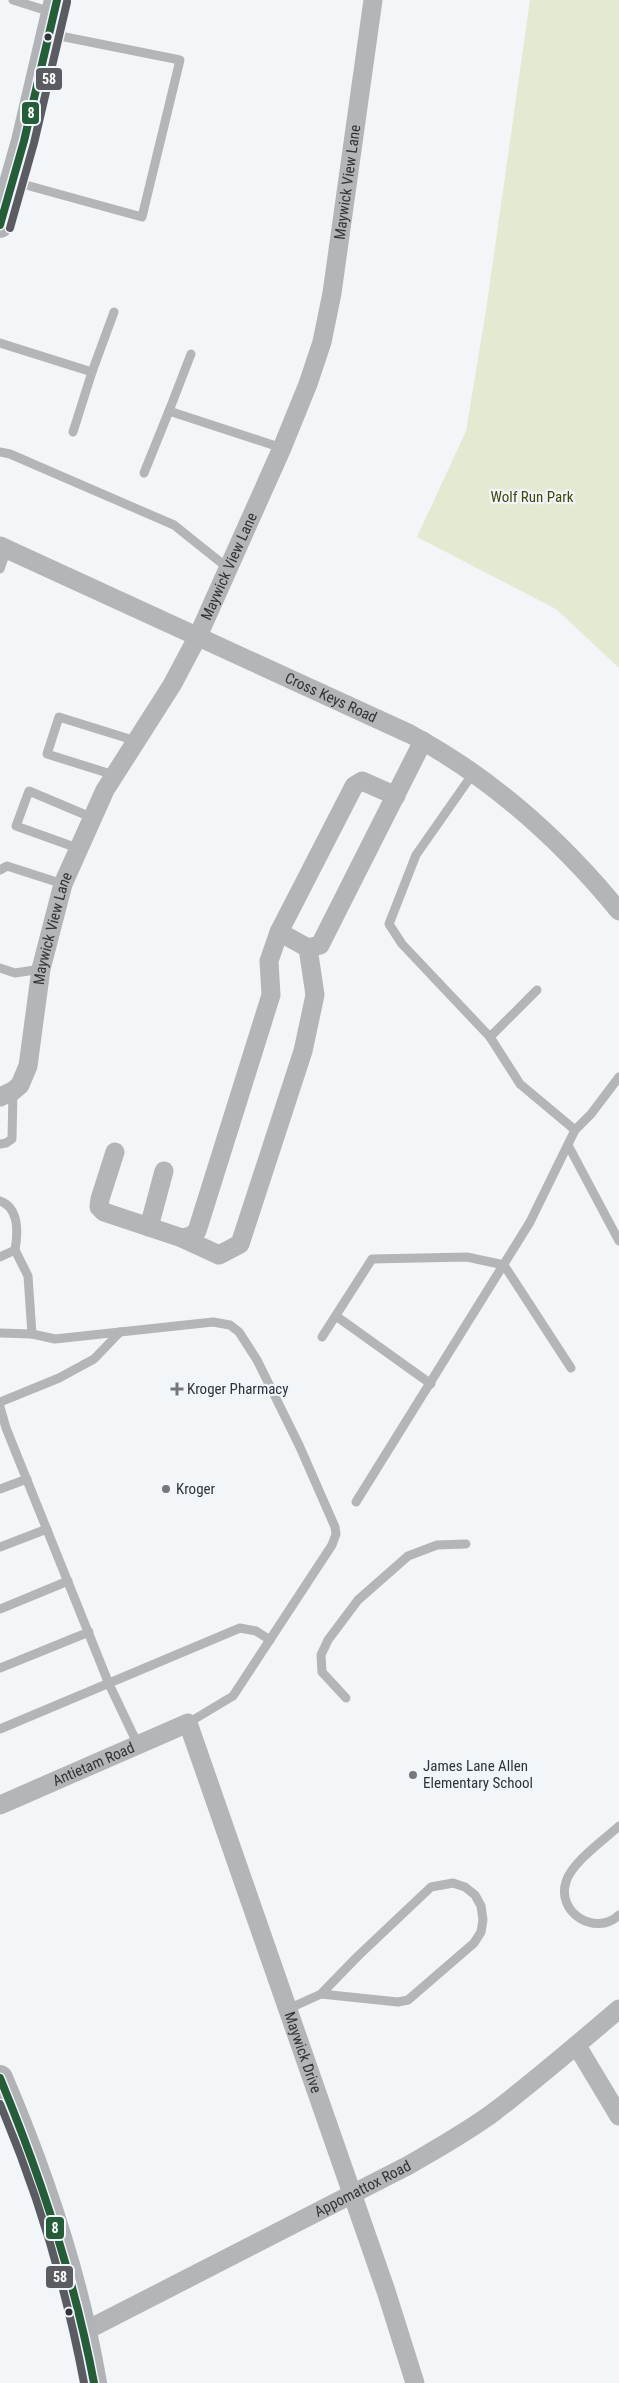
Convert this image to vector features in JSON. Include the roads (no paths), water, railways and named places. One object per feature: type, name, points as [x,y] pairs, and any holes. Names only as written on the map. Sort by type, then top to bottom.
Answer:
[{"type":"main road","points":[[0,225],[13,181],[54,16]]},
{"type":"main road","points":[[0,2078],[37,2169],[85,2331],[94,2383]]},
{"type":"street","name":"Maywick View Lane","points":[[7,1094],[20,1085],[28,1066],[40,969],[63,884],[114,775],[172,685],[198,636],[282,448],[308,384],[322,342],[332,293],[374,0]]},
{"type":"street","name":"Cross Keys Road","points":[[3,548],[423,740],[474,772],[501,792],[549,835],[594,881],[619,911]]},
{"type":"street","points":[[279,932],[308,948],[320,944],[423,740]]},
{"type":"street","points":[[182,1238],[191,1236],[197,1231],[227,1138],[272,995],[269,961],[279,932],[354,786],[362,781],[396,796]]},
{"type":"street","points":[[115,1152],[99,1207],[104,1212],[182,1238],[219,1255],[240,1244],[304,1051],[315,996],[308,948]]},
{"type":"street","points":[[149,1227],[164,1171]]},
{"type":"street","name":"Antietam Road","points":[[0,1805],[188,1723]]},
{"type":"street","name":"Maywick Drive","points":[[188,1723],[352,2194],[415,2383]]},
{"type":"street","name":"Appomattox Road","points":[[85,2331],[409,2165],[455,2138],[494,2112],[577,2046],[619,2009]]},
{"type":"street","points":[[577,2046],[619,2116]]},
{"type":"lane","points":[[13,0],[180,60],[142,217],[13,181]]},
{"type":"lane","points":[[73,432],[114,312]]},
{"type":"lane","points":[[0,343],[92,372]]},
{"type":"lane","points":[[144,473],[191,354]]},
{"type":"lane","points":[[169,411],[282,448]]},
{"type":"lane","points":[[0,452],[10,454],[174,525],[229,568]]},
{"type":"lane","points":[[0,569],[3,548]]},
{"type":"lane","points":[[114,775],[47,754],[59,717],[136,741]]},
{"type":"lane","points":[[474,772],[416,855],[389,924],[402,944],[490,1037],[520,1084],[575,1130]]},
{"type":"lane","points":[[80,849],[16,826],[29,791],[93,818]]},
{"type":"lane","points":[[0,870],[7,866],[63,884]]},
{"type":"lane","points":[[0,968],[15,973],[40,969]]},
{"type":"lane","points":[[490,1037],[537,990]]},
{"type":"lane","points":[[356,1502],[530,1222],[575,1130],[591,1114],[619,1077]]},
{"type":"lane","points":[[0,1144],[12,1138],[7,1094]]},
{"type":"lane","points":[[568,1144],[619,1242]]},
{"type":"lane","points":[[0,1201],[8,1204],[15,1216],[18,1236],[14,1250],[28,1276],[32,1334]]},
{"type":"lane","points":[[0,1257],[14,1250]]},
{"type":"lane","points":[[322,1337],[372,1259],[467,1257],[504,1265],[571,1368]]},
{"type":"lane","points":[[336,1316],[431,1384]]},
{"type":"lane","points":[[0,1333],[32,1334],[55,1339],[213,1322],[230,1325],[239,1332],[257,1360],[299,1445],[335,1527],[336,1534],[332,1545],[233,1696],[188,1723]]},
{"type":"lane","points":[[0,1402],[59,1378],[94,1359],[120,1332]]},
{"type":"lane","points":[[0,1407],[3,1430],[27,1479],[110,1684],[138,1745]]},
{"type":"lane","points":[[0,1489],[27,1479]]},
{"type":"lane","points":[[0,1547],[47,1529]]},
{"type":"lane","points":[[346,1698],[322,1672],[321,1655],[328,1640],[358,1600],[408,1556],[437,1545],[466,1544]]},
{"type":"lane","points":[[0,1608],[68,1581]]},
{"type":"lane","points":[[0,1729],[240,1628],[256,1631],[270,1640]]},
{"type":"lane","points":[[0,1668],[89,1632]]},
{"type":"lane","points":[[619,1826],[571,1871],[565,1883],[568,1909],[578,1919],[596,1924],[612,1922],[619,1915]]},
{"type":"lane","points":[[288,2009],[321,1994],[430,1887],[453,1883],[465,1887],[475,1895],[481,1906],[483,1920],[481,1932],[474,1942],[408,2000],[398,2002],[321,1994]]},
{"type":"place","name":"Kroger Pharmacy","points":[[177,1389]]},
{"type":"place","name":"Kroger","points":[[166,1489]]},
{"type":"place","name":"James Lane Allen Elementary School","points":[[413,1775]]},
{"type":"park label","name":"Wolf Run Park","points":[[532,497]]}]
